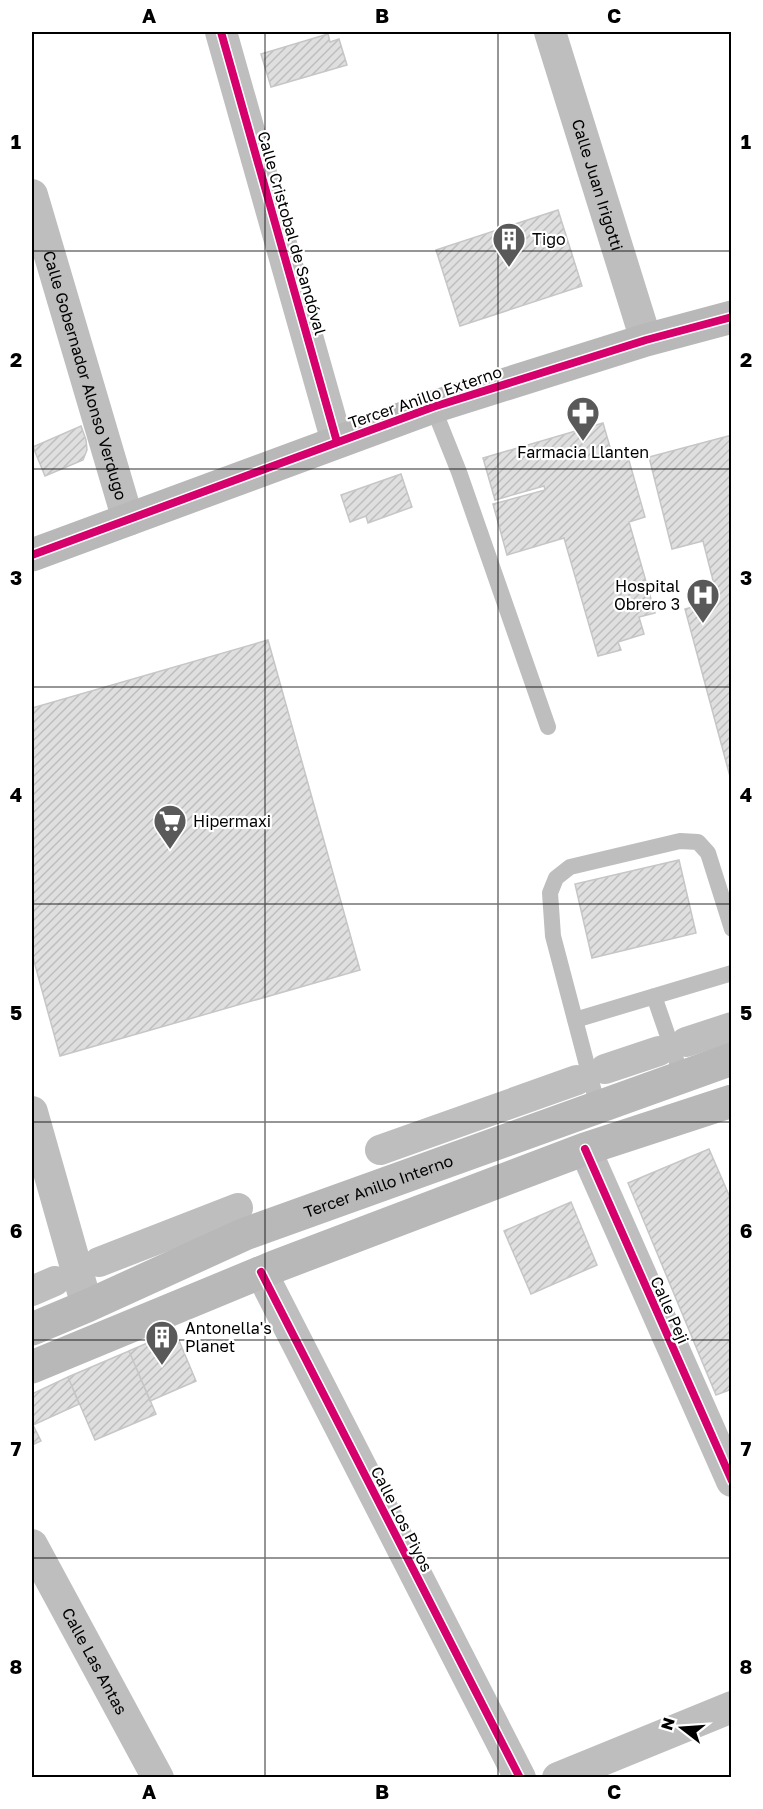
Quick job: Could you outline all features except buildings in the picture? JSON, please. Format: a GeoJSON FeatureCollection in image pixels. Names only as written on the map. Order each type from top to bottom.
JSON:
{"type":"FeatureCollection","features":[{"type":"Feature","properties":{"kind":"main road","name":"Tercer Anillo Externo"},"geometry":{"type":"LineString","coordinates":[[32,555],[433,407],[646,340],[732,317]]}},
{"type":"Feature","properties":{"kind":"main road","name":"Tercer Anillo Interno"},"geometry":{"type":"LineString","coordinates":[[32,1329],[245,1234],[732,1059]]}},
{"type":"Feature","properties":{"kind":"main road"},"geometry":{"type":"LineString","coordinates":[[585,1149],[590,1138],[595,1135],[732,1084]]}},
{"type":"Feature","properties":{"kind":"main road"},"geometry":{"type":"LineString","coordinates":[[32,1367],[267,1269],[585,1149],[732,1101]]}},
{"type":"Feature","properties":{"kind":"main road"},"geometry":{"type":"LineString","coordinates":[[305,1211],[331,1220],[349,1220],[368,1216],[564,1146],[572,1145],[585,1149]]}},
{"type":"Feature","properties":{"kind":"main road"},"geometry":{"type":"LineString","coordinates":[[32,1347],[82,1322],[87,1314],[87,1306],[95,1310],[112,1311],[136,1305],[243,1262],[253,1261],[267,1269]]}},
{"type":"Feature","properties":{"kind":"street","name":"Calle Cristobal de Sandóval"},"geometry":{"type":"LineString","coordinates":[[221,32],[337,442]]}},
{"type":"Feature","properties":{"kind":"street","name":"Calle Juan Irigotti"},"geometry":{"type":"LineString","coordinates":[[550,32],[646,340]]}},
{"type":"Feature","properties":{"kind":"street","name":"Calle Gobernador Alonso Verdugo"},"geometry":{"type":"LineString","coordinates":[[32,195],[128,520]]}},
{"type":"Feature","properties":{"kind":"street"},"geometry":{"type":"LineString","coordinates":[[32,1112],[87,1306]]}},
{"type":"Feature","properties":{"kind":"street","name":"Calle Peji"},"geometry":{"type":"LineString","coordinates":[[585,1149],[732,1481]]}},
{"type":"Feature","properties":{"kind":"street","name":"Calle Los Piyos"},"geometry":{"type":"LineString","coordinates":[[267,1269],[520,1778]]}},
{"type":"Feature","properties":{"kind":"street","name":"Calle Las Antas"},"geometry":{"type":"LineString","coordinates":[[32,1545],[158,1778]]}},
{"type":"Feature","properties":{"kind":"street"},"geometry":{"type":"LineString","coordinates":[[558,1778],[732,1707]]}},
{"type":"Feature","properties":{"kind":"lane"},"geometry":{"type":"LineString","coordinates":[[433,407],[459,472],[548,728]]}},
{"type":"Feature","properties":{"kind":"lane"},"geometry":{"type":"LineString","coordinates":[[598,1107],[553,936],[550,893],[556,878],[570,867],[680,841],[698,842],[708,854],[732,929]]}},
{"type":"Feature","properties":{"kind":"lane"},"geometry":{"type":"LineString","coordinates":[[575,1020],[732,973]]}},
{"type":"Feature","properties":{"kind":"lane"},"geometry":{"type":"LineString","coordinates":[[654,996],[682,1077]]}},
{"type":"Feature","properties":{"kind":"waterway"},"geometry":{"type":"LineString","coordinates":[[686,1042],[732,1027]]}},
{"type":"Feature","properties":{"kind":"waterway"},"geometry":{"type":"LineString","coordinates":[[605,1069],[659,1051]]}},
{"type":"Feature","properties":{"kind":"waterway"},"geometry":{"type":"LineString","coordinates":[[380,1150],[577,1080]]}},
{"type":"Feature","properties":{"kind":"waterway"},"geometry":{"type":"LineString","coordinates":[[99,1262],[238,1208]]}},
{"type":"Feature","properties":{"kind":"waterway"},"geometry":{"type":"LineString","coordinates":[[32,1291],[55,1281]]}},
{"type":"Feature","properties":{"kind":"cycle path"},"geometry":{"type":"LineString","coordinates":[[221,32],[337,442]]}},
{"type":"Feature","properties":{"kind":"cycle path"},"geometry":{"type":"LineString","coordinates":[[32,555],[433,407],[646,340],[732,317]]}},
{"type":"Feature","properties":{"kind":"cycle path"},"geometry":{"type":"LineString","coordinates":[[585,1149],[732,1481]]}},
{"type":"Feature","properties":{"kind":"cycle path"},"geometry":{"type":"LineString","coordinates":[[261,1272],[520,1778]]}},
{"type":"Feature","properties":{"kind":"place","name":"Tigo"},"geometry":{"type":"Point","coordinates":[509,268]}},
{"type":"Feature","properties":{"kind":"place","name":"Farmacia Llanten"},"geometry":{"type":"Point","coordinates":[583,442]}},
{"type":"Feature","properties":{"kind":"place","name":"Hospital Obrero 3"},"geometry":{"type":"Point","coordinates":[703,624]}},
{"type":"Feature","properties":{"kind":"place","name":"Hipermaxi"},"geometry":{"type":"Point","coordinates":[170,850]}},
{"type":"Feature","properties":{"kind":"place","name":"Antonella's Planet"},"geometry":{"type":"Point","coordinates":[162,1366]}}]}
